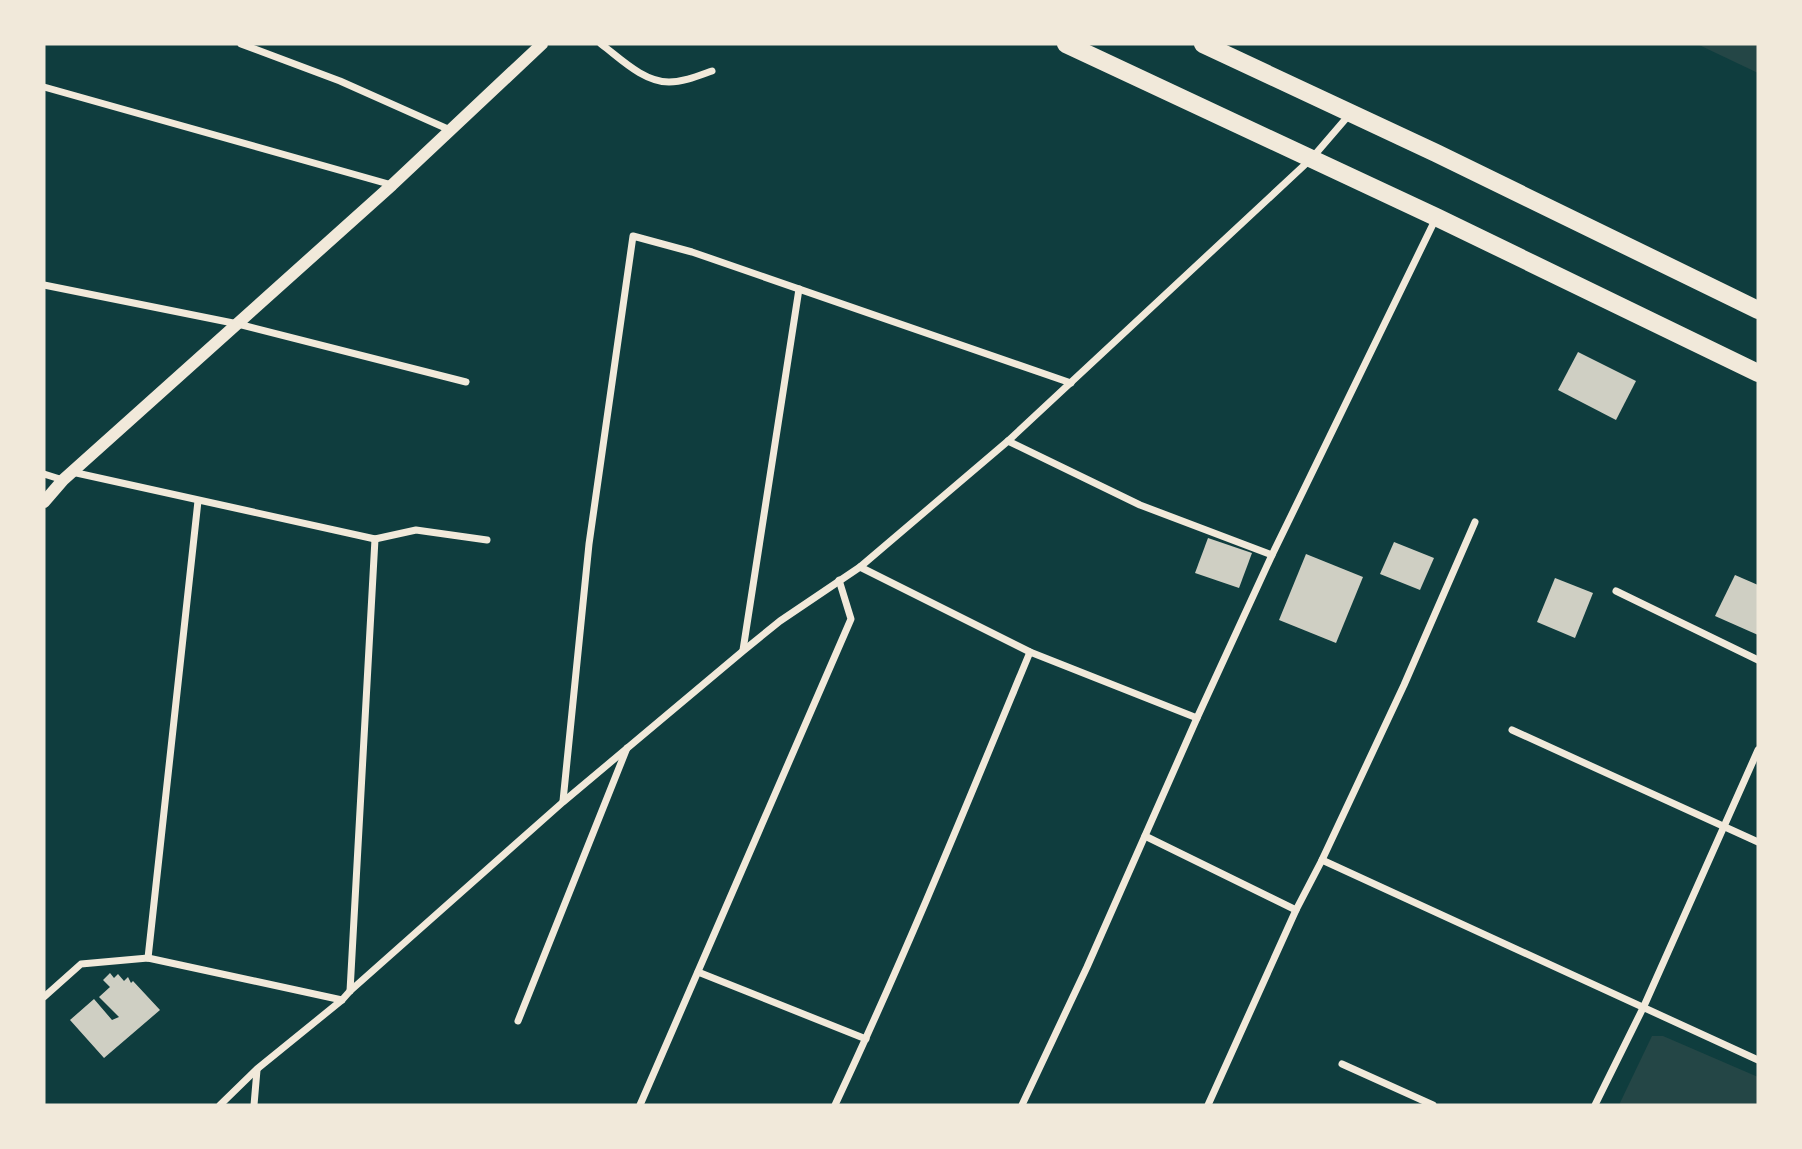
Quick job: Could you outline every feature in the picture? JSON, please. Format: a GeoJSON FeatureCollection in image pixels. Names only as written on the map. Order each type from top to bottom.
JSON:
{"type":"FeatureCollection","features":[{"type":"Feature","properties":{"kind":"main road"},"geometry":{"type":"LineString","coordinates":[[1066,44],[1436,217],[1758,373]]}},
{"type":"Feature","properties":{"kind":"main road"},"geometry":{"type":"LineString","coordinates":[[1203,44],[1436,153],[1758,310]]}},
{"type":"Feature","properties":{"kind":"street"},"geometry":{"type":"LineString","coordinates":[[241,44],[340,81],[450,130]]}},
{"type":"Feature","properties":{"kind":"street"},"geometry":{"type":"LineString","coordinates":[[44,502],[67,476],[392,185],[542,44]]}},
{"type":"Feature","properties":{"kind":"street"},"geometry":{"type":"LineString","coordinates":[[601,44],[645,76],[667,82],[688,80],[712,71]]}},
{"type":"Feature","properties":{"kind":"street"},"geometry":{"type":"LineString","coordinates":[[44,87],[392,185]]}},
{"type":"Feature","properties":{"kind":"street"},"geometry":{"type":"LineString","coordinates":[[220,1105],[257,1069],[342,1000],[349,990],[627,748],[780,621],[860,566],[1007,441],[1311,158],[1350,114]]}},
{"type":"Feature","properties":{"kind":"street"},"geometry":{"type":"LineString","coordinates":[[1021,1105],[1087,967],[1272,555],[1436,217]]}},
{"type":"Feature","properties":{"kind":"street"},"geometry":{"type":"LineString","coordinates":[[563,802],[589,544],[633,236],[692,252],[1071,383]]}},
{"type":"Feature","properties":{"kind":"street"},"geometry":{"type":"LineString","coordinates":[[44,285],[238,324],[466,382]]}},
{"type":"Feature","properties":{"kind":"street"},"geometry":{"type":"LineString","coordinates":[[743,651],[799,289]]}},
{"type":"Feature","properties":{"kind":"street"},"geometry":{"type":"LineString","coordinates":[[1007,441],[1140,505],[1272,555]]}},
{"type":"Feature","properties":{"kind":"street"},"geometry":{"type":"LineString","coordinates":[[44,474],[198,501],[375,539],[416,530],[487,540]]}},
{"type":"Feature","properties":{"kind":"street"},"geometry":{"type":"LineString","coordinates":[[148,958],[198,501]]}},
{"type":"Feature","properties":{"kind":"street"},"geometry":{"type":"LineString","coordinates":[[1208,1105],[1296,910],[1404,685],[1475,522]]}},
{"type":"Feature","properties":{"kind":"street"},"geometry":{"type":"LineString","coordinates":[[349,990],[375,539]]}},
{"type":"Feature","properties":{"kind":"street"},"geometry":{"type":"LineString","coordinates":[[860,566],[1030,652],[1197,718]]}},
{"type":"Feature","properties":{"kind":"street"},"geometry":{"type":"LineString","coordinates":[[640,1105],[851,619],[839,580]]}},
{"type":"Feature","properties":{"kind":"street"},"geometry":{"type":"LineString","coordinates":[[1616,591],[1758,660]]}},
{"type":"Feature","properties":{"kind":"street"},"geometry":{"type":"LineString","coordinates":[[835,1105],[938,874],[1030,652]]}},
{"type":"Feature","properties":{"kind":"street"},"geometry":{"type":"LineString","coordinates":[[1512,730],[1758,842]]}},
{"type":"Feature","properties":{"kind":"street"},"geometry":{"type":"LineString","coordinates":[[518,1021],[627,748]]}},
{"type":"Feature","properties":{"kind":"street"},"geometry":{"type":"LineString","coordinates":[[1595,1105],[1644,1006],[1758,750]]}},
{"type":"Feature","properties":{"kind":"street"},"geometry":{"type":"LineString","coordinates":[[1145,836],[1296,910]]}},
{"type":"Feature","properties":{"kind":"street"},"geometry":{"type":"LineString","coordinates":[[1322,860],[1758,1060]]}},
{"type":"Feature","properties":{"kind":"street"},"geometry":{"type":"LineString","coordinates":[[44,997],[81,964],[148,958],[342,1000]]}},
{"type":"Feature","properties":{"kind":"street"},"geometry":{"type":"LineString","coordinates":[[698,972],[866,1039]]}},
{"type":"Feature","properties":{"kind":"street"},"geometry":{"type":"LineString","coordinates":[[1342,1063],[1433,1105]]}},
{"type":"Feature","properties":{"kind":"street"},"geometry":{"type":"LineString","coordinates":[[254,1105],[257,1069]]}},
{"type":"Feature","properties":{"kind":"shaded area"},"geometry":{"type":"Polygon","coordinates":[[[1697,44],[1758,44],[1758,73],[1697,44]]]}},
{"type":"Feature","properties":{"kind":"shaded area"},"geometry":{"type":"Polygon","coordinates":[[[1652,1036],[1663,1036],[1758,1077],[1758,1105],[1619,1105],[1652,1036]]]}},
{"type":"Feature","properties":{"kind":"building"},"geometry":{"type":"Polygon","coordinates":[[[1578,352],[1636,381],[1616,420],[1558,390],[1578,352]]]}},
{"type":"Feature","properties":{"kind":"building"},"geometry":{"type":"Polygon","coordinates":[[[1208,538],[1252,553],[1239,588],[1195,573],[1208,538]]]}},
{"type":"Feature","properties":{"kind":"building"},"geometry":{"type":"Polygon","coordinates":[[[1394,542],[1434,558],[1420,590],[1380,574],[1394,542]]]}},
{"type":"Feature","properties":{"kind":"building"},"geometry":{"type":"Polygon","coordinates":[[[1306,554],[1363,577],[1336,643],[1279,620],[1306,554]]]}},
{"type":"Feature","properties":{"kind":"building"},"geometry":{"type":"Polygon","coordinates":[[[1735,575],[1758,585],[1758,635],[1715,616],[1735,575]]]}},
{"type":"Feature","properties":{"kind":"building"},"geometry":{"type":"Polygon","coordinates":[[[1555,578],[1593,593],[1575,638],[1537,622],[1555,578]]]}},
{"type":"Feature","properties":{"kind":"building"},"geometry":{"type":"Polygon","coordinates":[[[110,973],[114,978],[118,974],[124,981],[128,977],[160,1010],[104,1058],[70,1020],[94,999],[112,1020],[119,1017],[99,997],[110,987],[103,980],[110,973]]]}}]}
